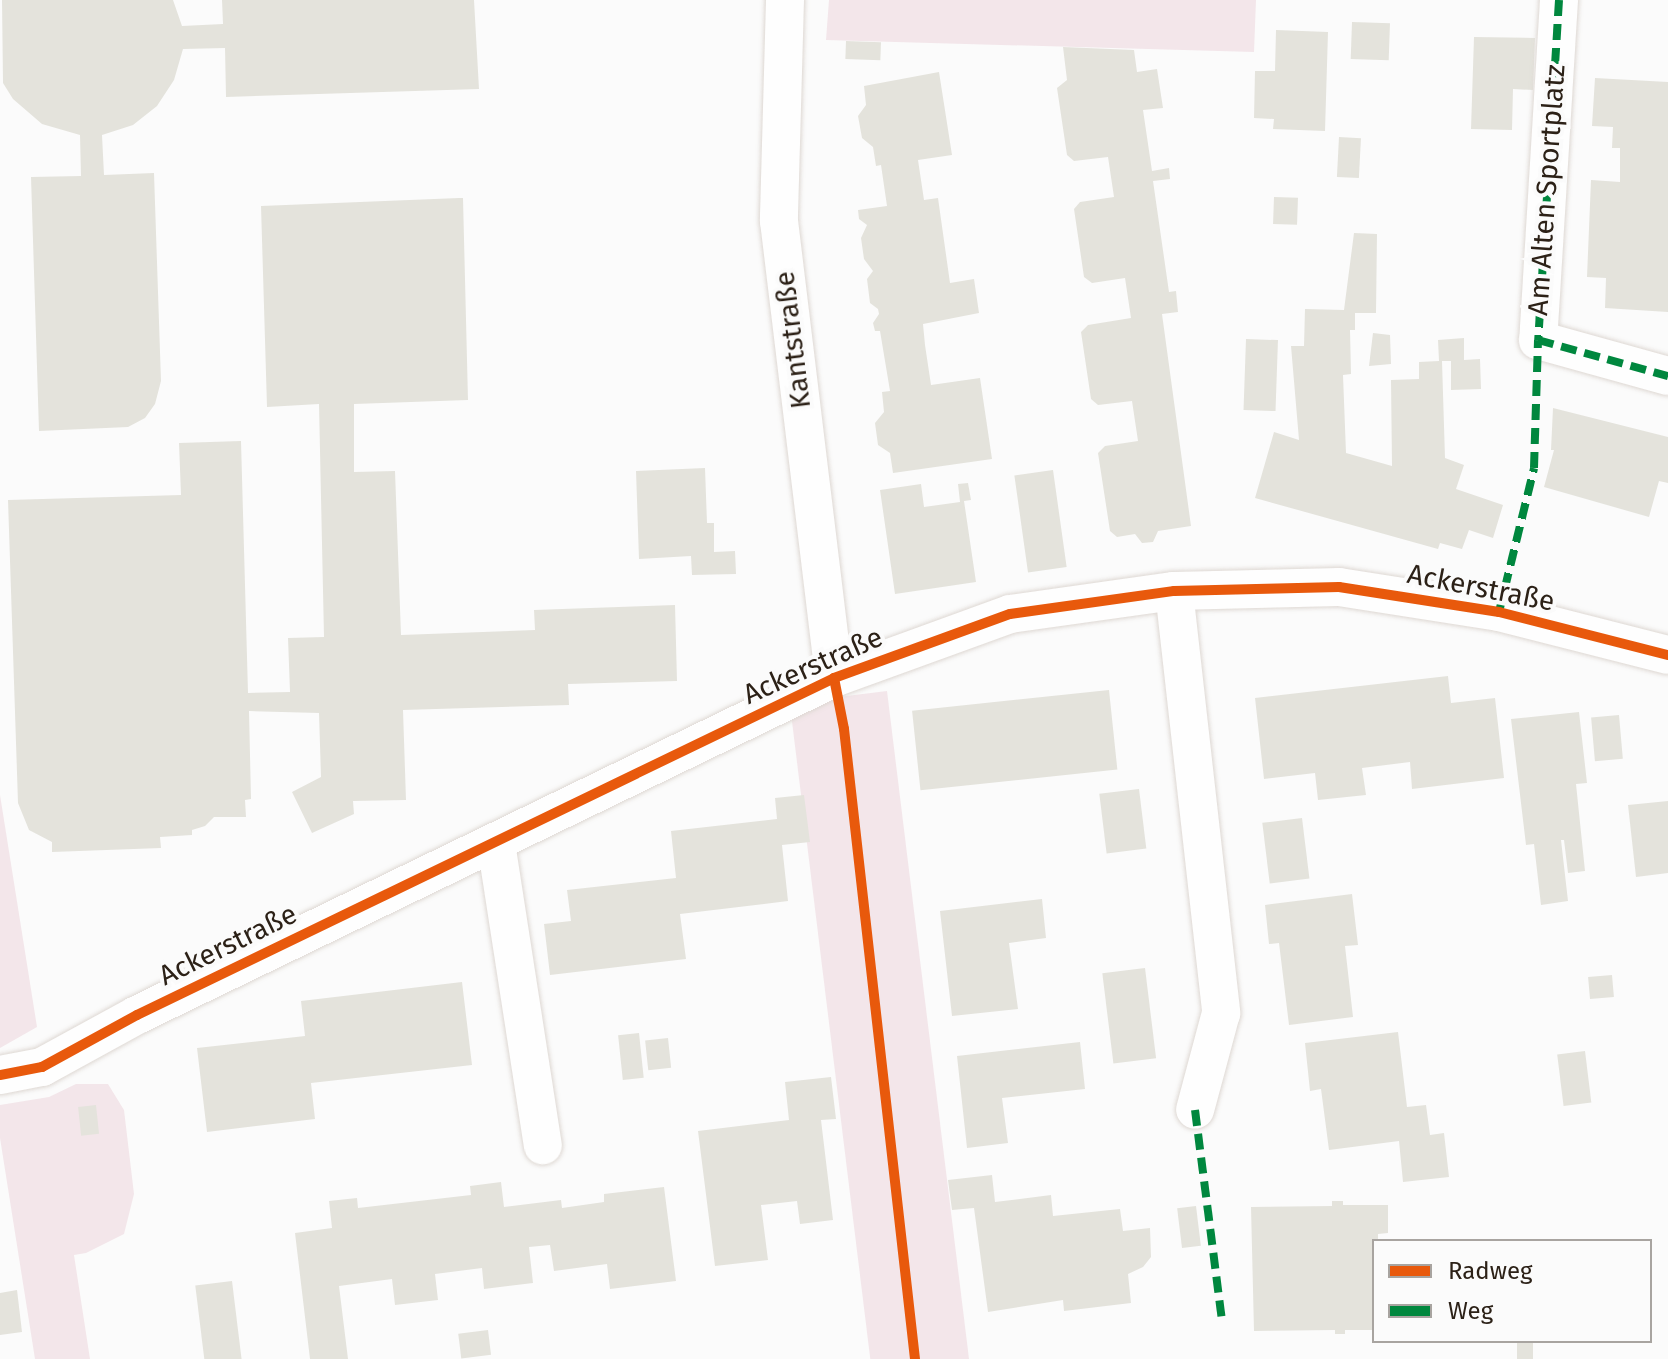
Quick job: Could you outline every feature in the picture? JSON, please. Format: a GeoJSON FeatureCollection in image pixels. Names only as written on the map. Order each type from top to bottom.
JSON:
{"type":"FeatureCollection","features":[{"type":"Feature","properties":{"kind":"street","name":"Kantstraße"},"geometry":{"type":"LineString","coordinates":[[785,0],[779,221],[834,678]]}},
{"type":"Feature","properties":{"kind":"street","name":"Am Alten Sportplatz"},"geometry":{"type":"LineString","coordinates":[[1559,0],[1538,340],[1668,376]]}},
{"type":"Feature","properties":{"kind":"street","name":"Ackerstraße"},"geometry":{"type":"LineString","coordinates":[[0,1075],[42,1067],[137,1015],[834,678],[1010,614],[1174,591],[1339,587],[1499,612],[1668,655]]}},
{"type":"Feature","properties":{"kind":"street"},"geometry":{"type":"LineString","coordinates":[[1174,591],[1221,1013],[1195,1110]]}},
{"type":"Feature","properties":{"kind":"street"},"geometry":{"type":"LineString","coordinates":[[496,843],[543,1145]]}},
{"type":"Feature","properties":{"kind":"shaded area"},"geometry":{"type":"Polygon","coordinates":[[[829,0],[1256,0],[1254,52],[826,40],[829,0]]]}},
{"type":"Feature","properties":{"kind":"shaded area"},"geometry":{"type":"Polygon","coordinates":[[[887,691],[969,1359],[870,1359],[790,703],[887,691]]]}},
{"type":"Feature","properties":{"kind":"shaded area"},"geometry":{"type":"Polygon","coordinates":[[[0,795],[37,1027],[0,1048],[0,795]]]}},
{"type":"Feature","properties":{"kind":"shaded area"},"geometry":{"type":"Polygon","coordinates":[[[76,1084],[108,1084],[124,1110],[134,1194],[124,1234],[86,1253],[74,1255],[90,1359],[35,1359],[0,1138],[0,1105],[49,1097],[76,1084]]]}},
{"type":"Feature","properties":{"kind":"building"},"geometry":{"type":"Polygon","coordinates":[[[2,0],[173,0],[182,26],[223,24],[222,0],[474,0],[479,89],[226,97],[225,48],[183,49],[174,80],[157,106],[133,125],[102,135],[104,175],[154,173],[161,381],[155,404],[145,418],[128,427],[39,431],[31,177],[81,176],[80,135],[42,124],[13,99],[3,83],[2,0]]]}},
{"type":"Feature","properties":{"kind":"building"},"geometry":{"type":"Polygon","coordinates":[[[1352,22],[1390,23],[1389,60],[1351,59],[1352,22]]]}},
{"type":"Feature","properties":{"kind":"building"},"geometry":{"type":"Polygon","coordinates":[[[1276,30],[1328,32],[1325,131],[1273,129],[1274,119],[1254,118],[1255,71],[1275,71],[1276,30]]]}},
{"type":"Feature","properties":{"kind":"building"},"geometry":{"type":"Polygon","coordinates":[[[1474,37],[1535,38],[1533,90],[1513,89],[1512,130],[1471,129],[1474,37]]]}},
{"type":"Feature","properties":{"kind":"building"},"geometry":{"type":"Polygon","coordinates":[[[846,41],[881,42],[880,60],[845,59],[846,41]]]}},
{"type":"Feature","properties":{"kind":"building"},"geometry":{"type":"Polygon","coordinates":[[[1063,47],[1134,50],[1137,72],[1157,69],[1163,108],[1143,110],[1152,171],[1169,168],[1170,179],[1153,181],[1169,292],[1176,291],[1178,312],[1162,314],[1191,526],[1158,531],[1153,542],[1142,543],[1135,534],[1117,537],[1110,531],[1098,453],[1105,446],[1138,441],[1132,401],[1098,405],[1091,399],[1081,332],[1088,325],[1131,318],[1125,278],[1092,283],[1084,277],[1074,209],[1080,202],[1114,197],[1108,157],[1074,161],[1067,155],[1057,88],[1067,80],[1063,47]]]}},
{"type":"Feature","properties":{"kind":"building"},"geometry":{"type":"Polygon","coordinates":[[[939,72],[952,155],[918,160],[924,200],[938,198],[950,283],[974,279],[979,313],[923,324],[925,345],[931,385],[980,378],[992,459],[893,473],[890,453],[878,445],[875,423],[884,412],[882,392],[890,391],[880,331],[875,331],[873,323],[879,314],[878,309],[870,303],[867,279],[873,271],[864,259],[861,238],[867,225],[859,219],[858,210],[887,206],[881,165],[876,166],[873,147],[862,138],[858,116],[866,105],[864,86],[939,72]]]}},
{"type":"Feature","properties":{"kind":"building"},"geometry":{"type":"Polygon","coordinates":[[[1595,78],[1668,82],[1668,312],[1605,308],[1606,278],[1587,277],[1591,180],[1620,182],[1620,148],[1612,148],[1613,127],[1592,126],[1595,78]]]}},
{"type":"Feature","properties":{"kind":"building"},"geometry":{"type":"Polygon","coordinates":[[[1339,137],[1361,138],[1359,178],[1337,177],[1339,137]]]}},
{"type":"Feature","properties":{"kind":"building"},"geometry":{"type":"Polygon","coordinates":[[[1274,197],[1298,198],[1297,225],[1273,224],[1274,197]]]}},
{"type":"Feature","properties":{"kind":"building"},"geometry":{"type":"Polygon","coordinates":[[[463,198],[468,400],[354,404],[354,472],[395,471],[401,635],[535,630],[534,610],[675,605],[677,681],[568,684],[569,705],[403,710],[406,800],[353,801],[354,814],[312,833],[292,792],[321,777],[319,713],[249,711],[251,799],[245,800],[246,817],[214,817],[205,826],[192,830],[192,835],[160,837],[161,848],[52,852],[52,842],[29,830],[18,803],[8,500],[181,495],[179,443],[241,441],[248,693],[290,692],[288,638],[324,637],[319,404],[267,407],[261,206],[463,198]]]}},
{"type":"Feature","properties":{"kind":"building"},"geometry":{"type":"Polygon","coordinates":[[[1354,233],[1377,234],[1376,313],[1355,313],[1355,330],[1350,330],[1351,374],[1343,375],[1346,453],[1392,466],[1391,380],[1419,379],[1419,362],[1439,361],[1438,340],[1464,338],[1464,360],[1480,359],[1481,389],[1451,390],[1451,361],[1442,361],[1445,458],[1464,465],[1456,489],[1503,505],[1493,538],[1469,530],[1462,549],[1440,543],[1438,549],[1255,498],[1274,432],[1299,440],[1291,346],[1304,346],[1305,309],[1344,310],[1354,233]]]}},
{"type":"Feature","properties":{"kind":"building"},"geometry":{"type":"Polygon","coordinates":[[[1373,333],[1390,335],[1391,364],[1369,366],[1373,333]]]}},
{"type":"Feature","properties":{"kind":"building"},"geometry":{"type":"Polygon","coordinates":[[[1246,339],[1278,340],[1276,411],[1244,410],[1246,339]]]}},
{"type":"Feature","properties":{"kind":"building"},"geometry":{"type":"Polygon","coordinates":[[[1553,408],[1668,437],[1668,483],[1659,481],[1649,517],[1544,487],[1554,450],[1551,450],[1553,408]]]}},
{"type":"Feature","properties":{"kind":"building"},"geometry":{"type":"Polygon","coordinates":[[[705,468],[707,523],[714,523],[714,552],[735,551],[736,574],[692,575],[691,556],[639,559],[636,471],[705,468]]]}},
{"type":"Feature","properties":{"kind":"building"},"geometry":{"type":"Polygon","coordinates":[[[1053,470],[1067,567],[1028,572],[1014,475],[1053,470]]]}},
{"type":"Feature","properties":{"kind":"building"},"geometry":{"type":"Polygon","coordinates":[[[968,483],[971,500],[964,501],[976,582],[895,594],[880,490],[921,484],[924,507],[960,502],[958,484],[968,483]]]}},
{"type":"Feature","properties":{"kind":"building"},"geometry":{"type":"Polygon","coordinates":[[[1448,676],[1451,703],[1495,698],[1504,778],[1412,789],[1410,762],[1362,768],[1366,795],[1318,800],[1315,773],[1264,779],[1255,698],[1448,676]]]}},
{"type":"Feature","properties":{"kind":"building"},"geometry":{"type":"Polygon","coordinates":[[[1109,690],[1117,770],[920,790],[912,711],[1109,690]]]}},
{"type":"Feature","properties":{"kind":"building"},"geometry":{"type":"Polygon","coordinates":[[[1579,712],[1587,783],[1576,784],[1585,871],[1568,873],[1564,840],[1561,840],[1568,901],[1541,905],[1534,844],[1526,845],[1511,719],[1579,712]]]}},
{"type":"Feature","properties":{"kind":"building"},"geometry":{"type":"Polygon","coordinates":[[[1619,715],[1623,759],[1595,761],[1591,717],[1619,715]]]}},
{"type":"Feature","properties":{"kind":"building"},"geometry":{"type":"Polygon","coordinates":[[[1139,789],[1146,849],[1107,853],[1099,794],[1139,789]]]}},
{"type":"Feature","properties":{"kind":"building"},"geometry":{"type":"Polygon","coordinates":[[[804,795],[810,842],[782,845],[788,901],[680,914],[686,959],[550,975],[544,924],[571,921],[567,890],[676,878],[671,831],[777,819],[775,798],[804,795]]]}},
{"type":"Feature","properties":{"kind":"building"},"geometry":{"type":"Polygon","coordinates":[[[1668,801],[1668,873],[1636,877],[1628,805],[1668,801]]]}},
{"type":"Feature","properties":{"kind":"building"},"geometry":{"type":"Polygon","coordinates":[[[1302,818],[1309,879],[1270,883],[1262,823],[1302,818]]]}},
{"type":"Feature","properties":{"kind":"building"},"geometry":{"type":"Polygon","coordinates":[[[1352,894],[1358,945],[1345,946],[1353,1017],[1289,1025],[1279,943],[1269,944],[1265,905],[1352,894]]]}},
{"type":"Feature","properties":{"kind":"building"},"geometry":{"type":"Polygon","coordinates":[[[1042,899],[1046,938],[1009,943],[1018,1009],[952,1016],[940,911],[1042,899]]]}},
{"type":"Feature","properties":{"kind":"building"},"geometry":{"type":"Polygon","coordinates":[[[1145,968],[1156,1058],[1113,1064],[1102,973],[1145,968]]]}},
{"type":"Feature","properties":{"kind":"building"},"geometry":{"type":"Polygon","coordinates":[[[1612,975],[1614,997],[1590,999],[1588,977],[1612,975]]]}},
{"type":"Feature","properties":{"kind":"building"},"geometry":{"type":"Polygon","coordinates":[[[462,982],[472,1065],[311,1083],[315,1119],[207,1132],[197,1048],[305,1036],[301,1001],[462,982]]]}},
{"type":"Feature","properties":{"kind":"building"},"geometry":{"type":"Polygon","coordinates":[[[1398,1032],[1407,1107],[1426,1105],[1430,1135],[1444,1133],[1449,1177],[1403,1182],[1399,1141],[1329,1150],[1321,1089],[1310,1091],[1305,1043],[1398,1032]]]}},
{"type":"Feature","properties":{"kind":"building"},"geometry":{"type":"Polygon","coordinates":[[[639,1033],[644,1078],[623,1080],[618,1035],[639,1033]]]}},
{"type":"Feature","properties":{"kind":"building"},"geometry":{"type":"Polygon","coordinates":[[[668,1038],[671,1068],[648,1070],[645,1040],[668,1038]]]}},
{"type":"Feature","properties":{"kind":"building"},"geometry":{"type":"Polygon","coordinates":[[[1080,1042],[1085,1089],[1002,1098],[1008,1143],[967,1148],[957,1056],[1080,1042]]]}},
{"type":"Feature","properties":{"kind":"building"},"geometry":{"type":"Polygon","coordinates":[[[1585,1051],[1591,1103],[1564,1106],[1557,1054],[1585,1051]]]}},
{"type":"Feature","properties":{"kind":"building"},"geometry":{"type":"Polygon","coordinates":[[[831,1077],[836,1119],[821,1120],[833,1220],[800,1224],[797,1201],[761,1205],[768,1260],[715,1266],[698,1131],[789,1120],[785,1082],[831,1077]]]}},
{"type":"Feature","properties":{"kind":"building"},"geometry":{"type":"Polygon","coordinates":[[[96,1105],[99,1134],[81,1136],[78,1107],[96,1105]]]}},
{"type":"Feature","properties":{"kind":"building"},"geometry":{"type":"Polygon","coordinates":[[[992,1175],[995,1202],[1051,1195],[1053,1216],[1120,1209],[1123,1231],[1150,1228],[1151,1257],[1143,1267],[1128,1274],[1131,1303],[1064,1311],[1063,1300],[988,1312],[974,1208],[952,1210],[948,1180],[992,1175]]]}},
{"type":"Feature","properties":{"kind":"building"},"geometry":{"type":"Polygon","coordinates":[[[501,1182],[504,1207],[561,1200],[562,1208],[604,1202],[604,1194],[664,1187],[676,1281],[610,1289],[607,1264],[554,1271],[550,1245],[529,1247],[533,1283],[484,1289],[482,1268],[435,1274],[438,1300],[395,1305],[392,1279],[339,1286],[348,1359],[310,1359],[295,1233],[332,1228],[329,1201],[357,1198],[358,1208],[471,1195],[470,1186],[501,1182]]]}},
{"type":"Feature","properties":{"kind":"building"},"geometry":{"type":"Polygon","coordinates":[[[1332,1201],[1343,1201],[1343,1205],[1388,1205],[1388,1233],[1378,1234],[1378,1239],[1372,1239],[1372,1330],[1345,1330],[1345,1334],[1335,1334],[1335,1330],[1254,1331],[1251,1207],[1332,1206],[1332,1201]]]}},
{"type":"Feature","properties":{"kind":"building"},"geometry":{"type":"Polygon","coordinates":[[[1196,1206],[1201,1246],[1182,1248],[1177,1208],[1196,1206]]]}},
{"type":"Feature","properties":{"kind":"building"},"geometry":{"type":"Polygon","coordinates":[[[232,1281],[242,1359],[204,1359],[195,1286],[232,1281]]]}},
{"type":"Feature","properties":{"kind":"building"},"geometry":{"type":"Polygon","coordinates":[[[17,1290],[22,1332],[0,1335],[0,1293],[17,1290]]]}},
{"type":"Feature","properties":{"kind":"building"},"geometry":{"type":"Polygon","coordinates":[[[488,1330],[491,1355],[461,1358],[458,1334],[488,1330]]]}},
{"type":"Feature","properties":{"kind":"building"},"geometry":{"type":"Polygon","coordinates":[[[1517,1343],[1533,1343],[1533,1359],[1517,1359],[1517,1343]]]}},
{"type":"Feature","properties":{"kind":"marked path"},"geometry":{"type":"LineString","coordinates":[[1559,0],[1538,340],[1668,376]]}},
{"type":"Feature","properties":{"kind":"marked path"},"geometry":{"type":"LineString","coordinates":[[1499,612],[1534,468],[1538,340]]}},
{"type":"Feature","properties":{"kind":"marked path"},"geometry":{"type":"LineString","coordinates":[[1195,1110],[1222,1320]]}},
{"type":"Feature","properties":{"kind":"cycle path"},"geometry":{"type":"LineString","coordinates":[[0,1075],[42,1067],[137,1015],[834,678],[1010,614],[1174,591],[1339,587],[1499,612],[1668,655]]}},
{"type":"Feature","properties":{"kind":"cycle path"},"geometry":{"type":"LineString","coordinates":[[834,678],[844,729],[915,1359]]}}]}
